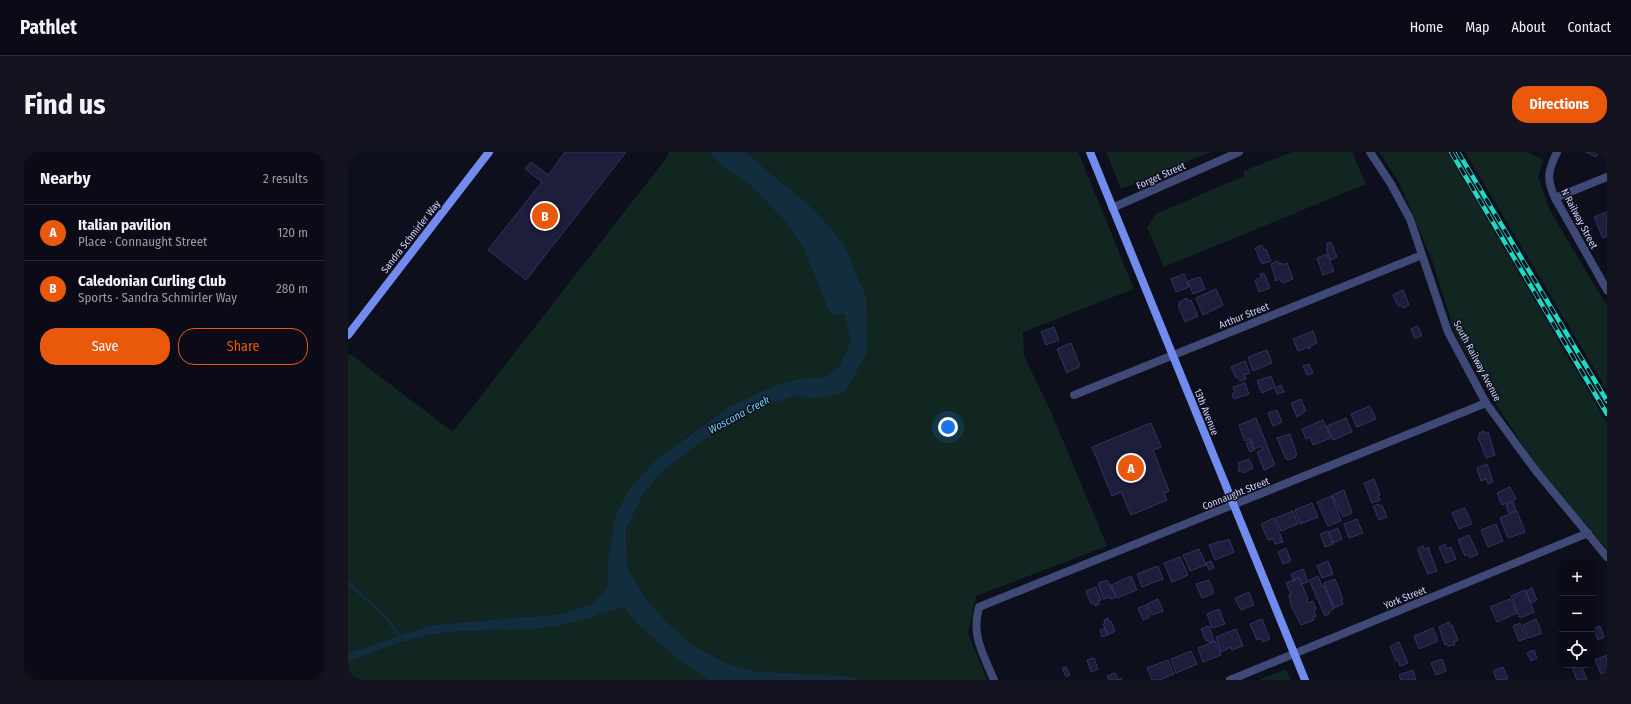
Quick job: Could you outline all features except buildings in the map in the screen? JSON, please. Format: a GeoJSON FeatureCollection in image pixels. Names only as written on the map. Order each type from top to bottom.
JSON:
{"type":"FeatureCollection","features":[{"type":"Feature","properties":{"kind":"street","name":"Sandra Schmirler Way"},"geometry":{"type":"LineString","coordinates":[[348,335],[489,152]]}},
{"type":"Feature","properties":{"kind":"street","name":"13th Avenue"},"geometry":{"type":"LineString","coordinates":[[1090,152],[1305,680]]}},
{"type":"Feature","properties":{"kind":"street","name":"Forget Street"},"geometry":{"type":"LineString","coordinates":[[1112,208],[1239,152]]}},
{"type":"Feature","properties":{"kind":"street","name":"South Railway Avenue"},"geometry":{"type":"LineString","coordinates":[[1370,152],[1391,184],[1410,219],[1448,332],[1486,403],[1536,471],[1607,556]]}},
{"type":"Feature","properties":{"kind":"street","name":"N Railway Street"},"geometry":{"type":"LineString","coordinates":[[1556,154],[1549,171],[1549,184],[1555,198],[1607,290]]}},
{"type":"Feature","properties":{"kind":"street"},"geometry":{"type":"LineString","coordinates":[[1555,198],[1607,178]]}},
{"type":"Feature","properties":{"kind":"street","name":"Arthur Street"},"geometry":{"type":"LineString","coordinates":[[1074,395],[1422,255]]}},
{"type":"Feature","properties":{"kind":"street","name":"Connaught Street"},"geometry":{"type":"LineString","coordinates":[[994,680],[977,637],[975,620],[979,607],[1234,506],[1486,403]]}},
{"type":"Feature","properties":{"kind":"street","name":"York Street"},"geometry":{"type":"LineString","coordinates":[[1230,680],[1588,533]]}},
{"type":"Feature","properties":{"kind":"green space"},"geometry":{"type":"Polygon","coordinates":[[[668,152],[709,152],[721,165],[749,184],[783,219],[803,244],[830,314],[844,314],[851,341],[839,366],[823,378],[802,378],[773,386],[728,407],[684,439],[615,516],[608,560],[607,588],[592,604],[561,614],[430,625],[348,653],[348,356],[350,354],[453,432],[668,156],[668,152]]]}},
{"type":"Feature","properties":{"kind":"green space"},"geometry":{"type":"Polygon","coordinates":[[[746,152],[1078,152],[1134,289],[1023,332],[1024,356],[1051,412],[1107,546],[976,596],[968,633],[987,680],[860,680],[846,676],[754,671],[724,662],[692,645],[664,619],[646,599],[627,567],[626,530],[644,493],[663,471],[709,436],[754,410],[797,394],[814,399],[867,353],[783,183],[746,152]]]}},
{"type":"Feature","properties":{"kind":"green space"},"geometry":{"type":"Polygon","coordinates":[[[1106,152],[1211,152],[1121,189],[1106,152]]]}},
{"type":"Feature","properties":{"kind":"green space"},"geometry":{"type":"Polygon","coordinates":[[[1292,152],[1352,152],[1366,184],[1164,267],[1147,227],[1156,214],[1244,176],[1244,171],[1292,152]]]}},
{"type":"Feature","properties":{"kind":"green space"},"geometry":{"type":"Polygon","coordinates":[[[1379,152],[1447,152],[1607,423],[1607,549],[1541,473],[1490,395],[1455,333],[1432,260],[1399,182],[1379,152]]]}},
{"type":"Feature","properties":{"kind":"green space"},"geometry":{"type":"Polygon","coordinates":[[[1465,152],[1528,152],[1543,160],[1538,177],[1549,209],[1607,306],[1607,390],[1465,152]]]}},
{"type":"Feature","properties":{"kind":"green space"},"geometry":{"type":"Polygon","coordinates":[[[623,607],[664,646],[709,680],[348,680],[348,662],[407,641],[444,633],[553,627],[580,621],[623,607]]]}},
{"type":"Feature","properties":{"kind":"green space"},"geometry":{"type":"Polygon","coordinates":[[[1286,669],[1291,680],[1259,680],[1286,669]]]}},
{"type":"Feature","properties":{"kind":"water","name":"Wascana Creek"},"geometry":{"type":"Polygon","coordinates":[[[709,152],[746,152],[814,210],[843,243],[866,296],[867,353],[845,392],[814,399],[797,395],[754,410],[709,436],[663,471],[644,493],[626,530],[627,567],[646,599],[664,619],[692,645],[724,662],[754,671],[846,676],[860,680],[709,680],[678,659],[640,626],[623,607],[580,621],[553,627],[458,632],[432,635],[395,644],[348,662],[348,653],[430,625],[561,614],[592,604],[607,588],[608,560],[615,516],[629,490],[655,461],[728,407],[773,386],[802,378],[823,378],[839,366],[851,341],[844,314],[830,314],[802,244],[783,219],[749,184],[721,165],[709,152]]]}},
{"type":"Feature","properties":{"kind":"waterway"},"geometry":{"type":"LineString","coordinates":[[348,582],[388,620],[400,637]]}},
{"type":"Feature","properties":{"kind":"railway"},"geometry":{"type":"LineString","coordinates":[[1451,152],[1607,414]]}},
{"type":"Feature","properties":{"kind":"railway"},"geometry":{"type":"LineString","coordinates":[[1458,152],[1607,401]]}},
{"type":"Feature","properties":{"kind":"place","name":"Caledonian Curling Club"},"geometry":{"type":"Point","coordinates":[545,216]}},
{"type":"Feature","properties":{"kind":"place","name":"Italian pavilion"},"geometry":{"type":"Point","coordinates":[1131,468]}}]}
